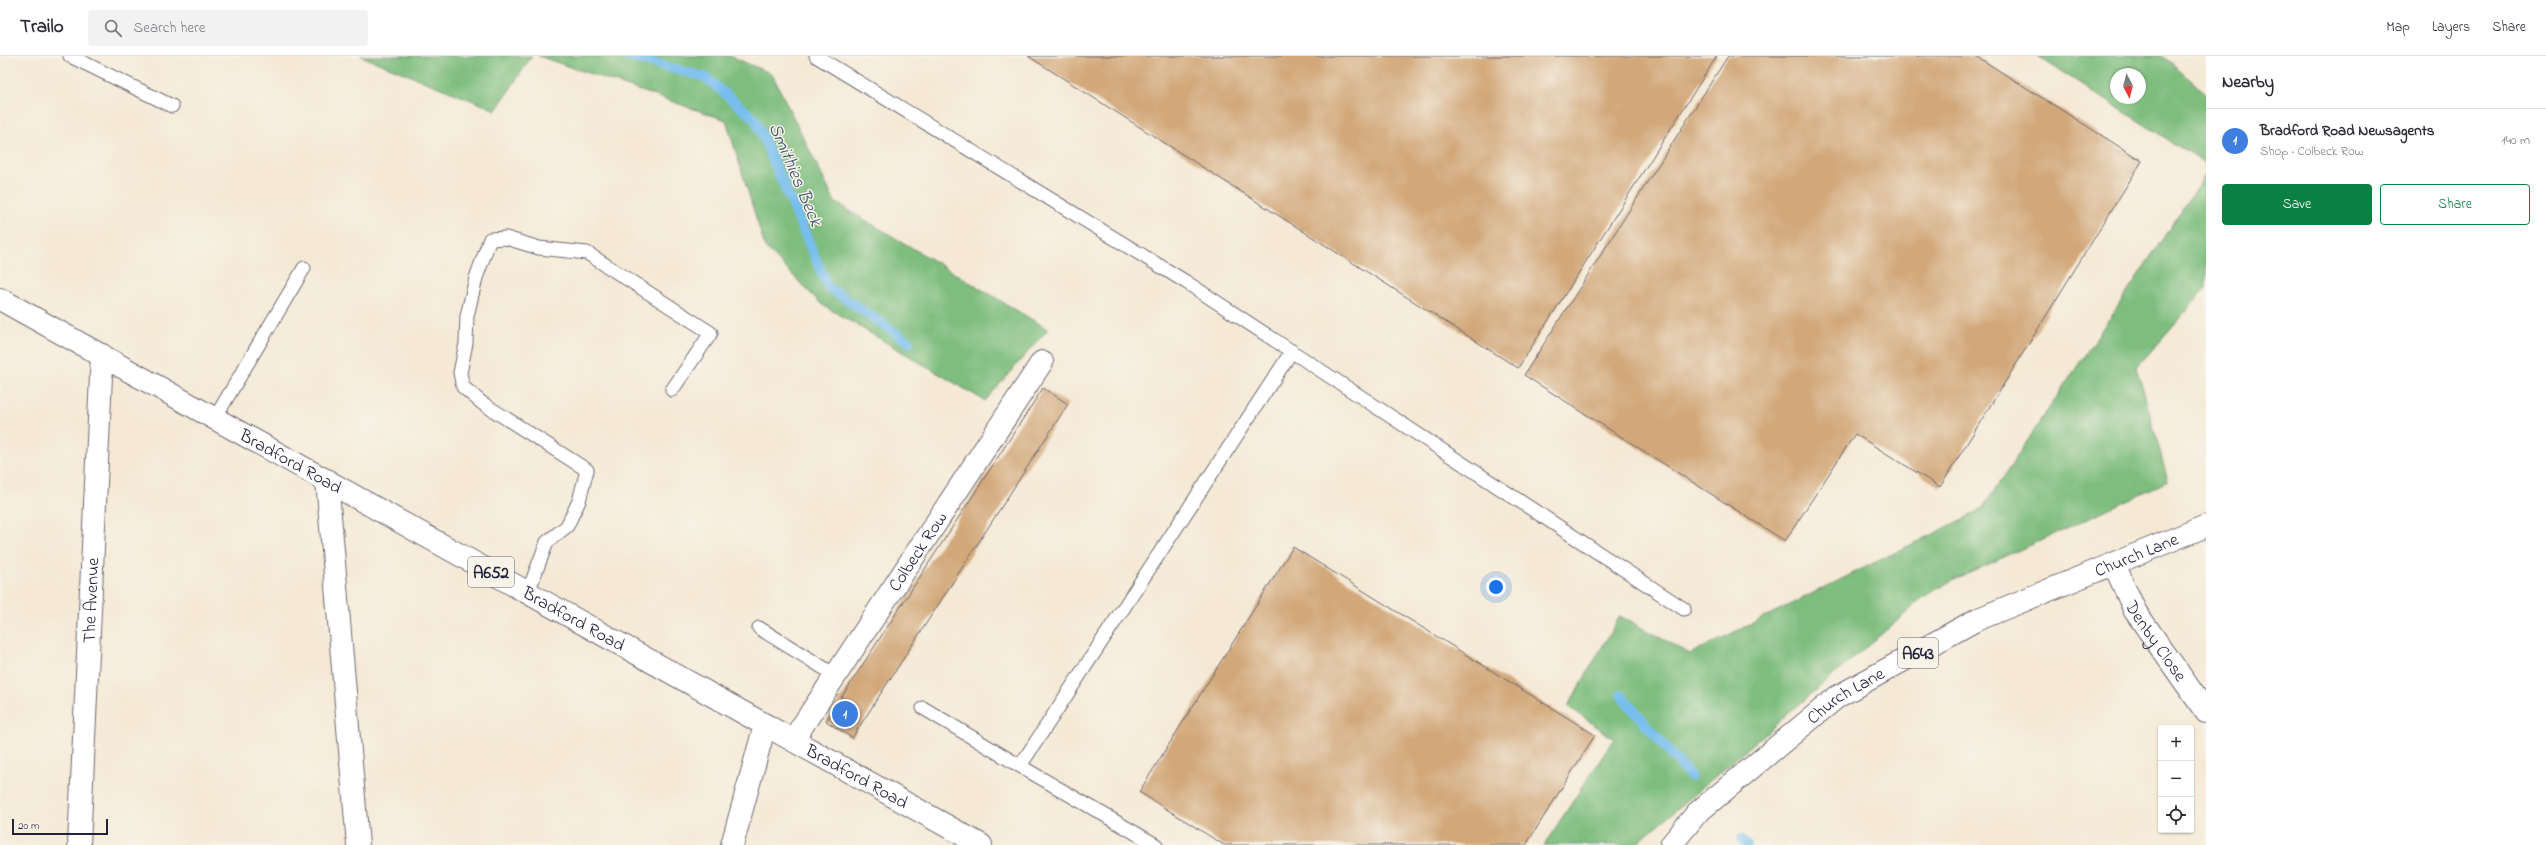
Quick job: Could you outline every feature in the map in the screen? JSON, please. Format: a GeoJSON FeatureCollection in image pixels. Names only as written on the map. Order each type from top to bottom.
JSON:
{"type":"FeatureCollection","features":[{"type":"Feature","properties":{"kind":"main road","name":"Bradford Road"},"geometry":{"type":"LineString","coordinates":[[0,299],[981,845]]}},
{"type":"Feature","properties":{"kind":"main road","name":"The Avenue"},"geometry":{"type":"LineString","coordinates":[[79,845],[102,355]]}},
{"type":"Feature","properties":{"kind":"main road","name":"Colbeck Row"},"geometry":{"type":"LineString","coordinates":[[793,740],[1042,362]]}},
{"type":"Feature","properties":{"kind":"main road"},"geometry":{"type":"LineString","coordinates":[[327,480],[358,845]]}},
{"type":"Feature","properties":{"kind":"main road","name":"Church Lane"},"geometry":{"type":"LineString","coordinates":[[1671,845],[1697,813],[1838,698],[1976,620],[2206,526]]}},
{"type":"Feature","properties":{"kind":"main road","name":"Denby Close"},"geometry":{"type":"LineString","coordinates":[[2114,564],[2135,610],[2206,712]]}},
{"type":"Feature","properties":{"kind":"main road"},"geometry":{"type":"LineString","coordinates":[[732,845],[765,725]]}},
{"type":"Feature","properties":{"kind":"lane"},"geometry":{"type":"LineString","coordinates":[[70,56],[172,106]]}},
{"type":"Feature","properties":{"kind":"lane"},"geometry":{"type":"LineString","coordinates":[[816,56],[1186,282],[1684,609]]}},
{"type":"Feature","properties":{"kind":"lane"},"geometry":{"type":"LineString","coordinates":[[528,592],[547,542],[567,526],[580,501],[587,470],[482,403],[463,387],[460,373],[466,343],[467,316],[476,278],[490,239],[506,238],[539,248],[587,253],[711,333],[672,390]]}},
{"type":"Feature","properties":{"kind":"lane"},"geometry":{"type":"LineString","coordinates":[[216,418],[304,268]]}},
{"type":"Feature","properties":{"kind":"lane"},"geometry":{"type":"LineString","coordinates":[[1020,766],[1292,351]]}},
{"type":"Feature","properties":{"kind":"lane"},"geometry":{"type":"LineString","coordinates":[[760,628],[835,675]]}},
{"type":"Feature","properties":{"kind":"lane"},"geometry":{"type":"LineString","coordinates":[[923,708],[1156,845]]}},
{"type":"Feature","properties":{"kind":"green space"},"geometry":{"type":"Polygon","coordinates":[[[361,56],[532,56],[496,110],[361,56]]]}},
{"type":"Feature","properties":{"kind":"green space"},"geometry":{"type":"Polygon","coordinates":[[[538,56],[730,56],[772,74],[835,202],[1048,329],[985,401],[821,304],[765,247],[726,120],[538,56]]]}},
{"type":"Feature","properties":{"kind":"green space"},"geometry":{"type":"Polygon","coordinates":[[[2037,56],[2162,56],[2206,93],[2206,164],[2112,104],[2146,104],[2146,68],[2110,68],[2110,103],[2037,56]]]}},
{"type":"Feature","properties":{"kind":"green space"},"geometry":{"type":"Polygon","coordinates":[[[2206,174],[2206,288],[2137,367],[2168,481],[1933,590],[1635,845],[1544,845],[1614,739],[1568,706],[1620,616],[1690,654],[1981,510],[2206,174]]]}},
{"type":"Feature","properties":{"kind":"building"},"geometry":{"type":"Polygon","coordinates":[[[1028,56],[1717,56],[1518,368],[1028,56]]]}},
{"type":"Feature","properties":{"kind":"building"},"geometry":{"type":"Polygon","coordinates":[[[1728,56],[1976,56],[2142,161],[1940,487],[1855,434],[1785,541],[1524,375],[1728,56]]]}},
{"type":"Feature","properties":{"kind":"building"},"geometry":{"type":"Polygon","coordinates":[[[1043,388],[1068,404],[852,738],[826,721],[1043,388]]]}},
{"type":"Feature","properties":{"kind":"building"},"geometry":{"type":"Polygon","coordinates":[[[1293,547],[1595,735],[1526,845],[1224,845],[1139,792],[1293,547]]]}},
{"type":"Feature","properties":{"kind":"waterway","name":"Smithies Beck"},"geometry":{"type":"LineString","coordinates":[[626,56],[705,77],[755,119],[828,287],[909,342]]}},
{"type":"Feature","properties":{"kind":"waterway","name":"Smithies Beck"},"geometry":{"type":"LineString","coordinates":[[1621,695],[1690,776]]}},
{"type":"Feature","properties":{"kind":"waterway","name":"Smithies Beck"},"geometry":{"type":"LineString","coordinates":[[1741,839],[1746,845]]}},
{"type":"Feature","properties":{"kind":"place","name":"Bradford Road Newsagents"},"geometry":{"type":"Point","coordinates":[845,714]}}]}
